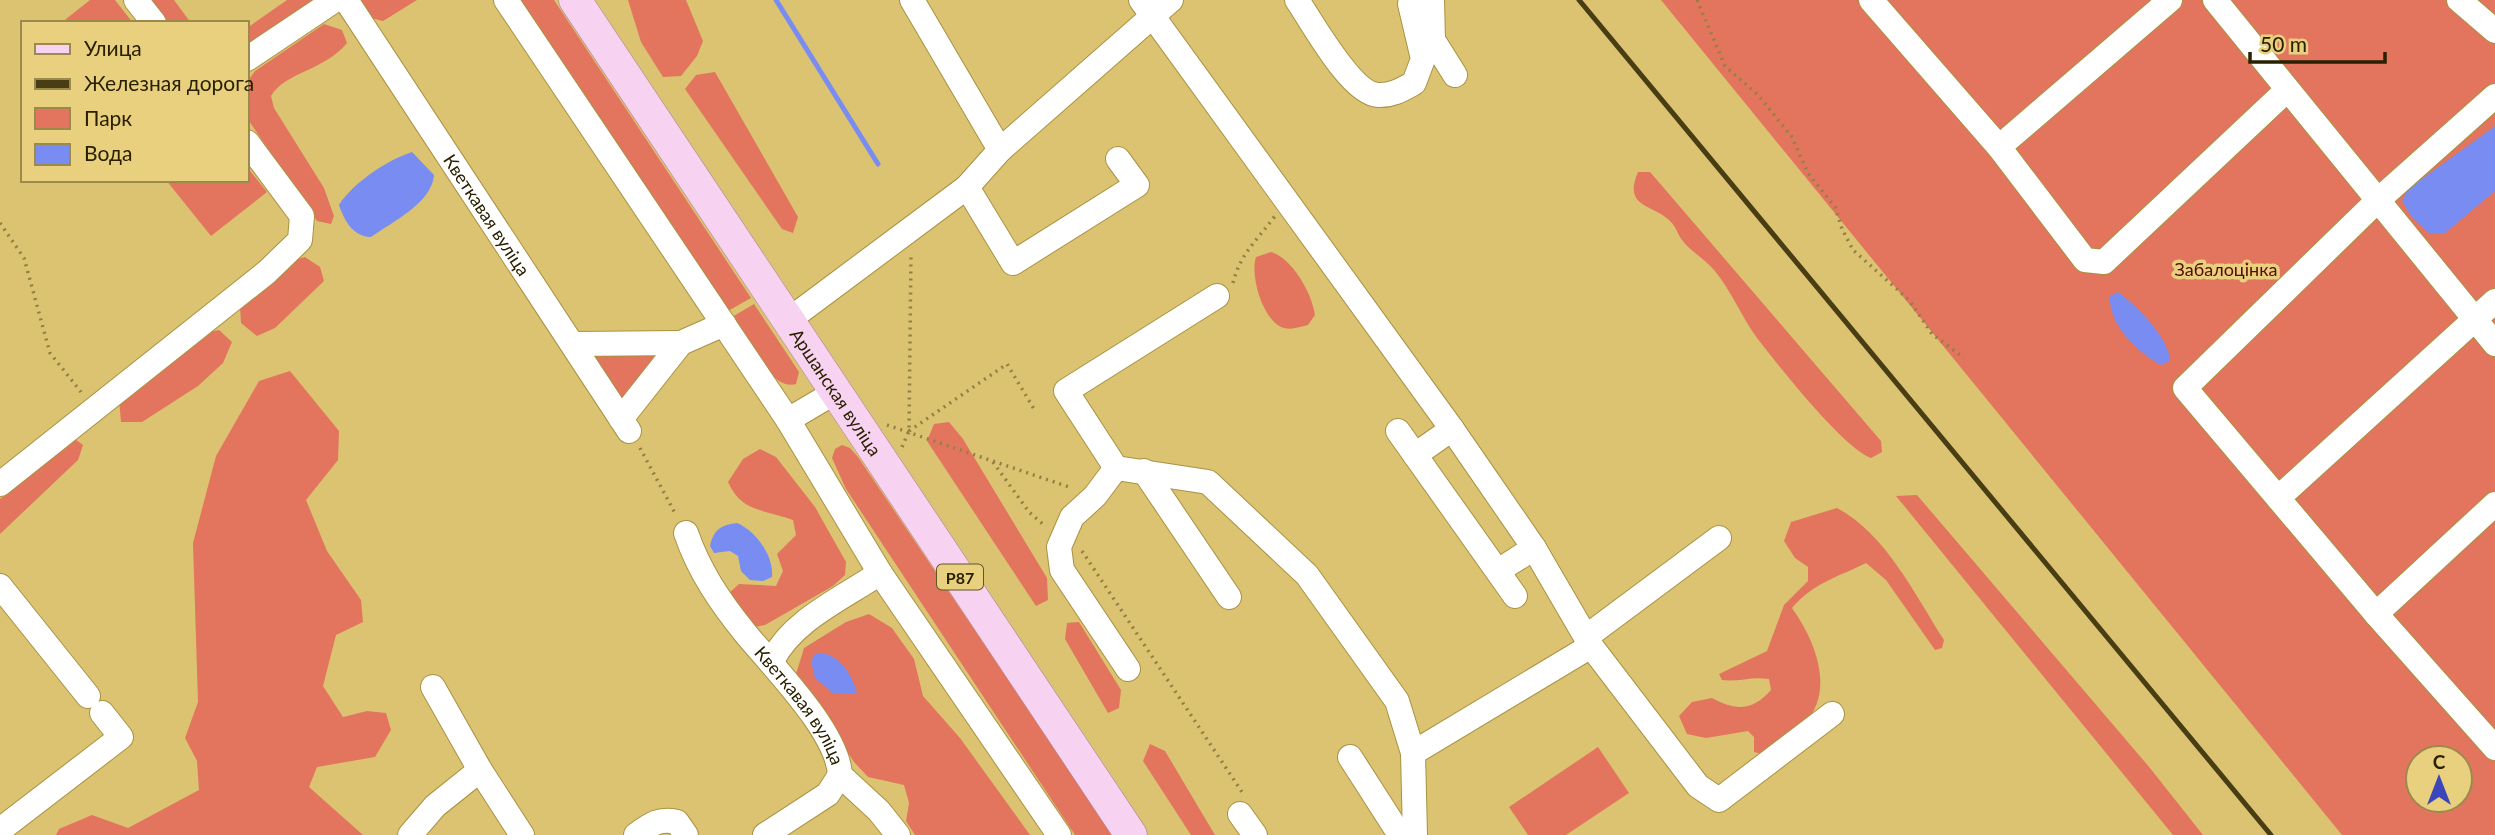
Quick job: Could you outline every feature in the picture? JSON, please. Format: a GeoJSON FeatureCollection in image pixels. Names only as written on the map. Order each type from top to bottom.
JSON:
{"type":"FeatureCollection","features":[{"type":"Feature","properties":{"kind":"main road","name":"Р87"},"geometry":{"type":"LineString","coordinates":[[575,0],[789,319]]}},
{"type":"Feature","properties":{"kind":"main road","name":"Аршанская вуліца"},"geometry":{"type":"LineString","coordinates":[[789,319],[1131,835]]}},
{"type":"Feature","properties":{"kind":"street"},"geometry":{"type":"LineString","coordinates":[[136,0],[152,21]]}},
{"type":"Feature","properties":{"kind":"street"},"geometry":{"type":"LineString","coordinates":[[248,58],[335,0]]}},
{"type":"Feature","properties":{"kind":"street","name":"Кветкавая вуліца"},"geometry":{"type":"LineString","coordinates":[[346,0],[625,425]]}},
{"type":"Feature","properties":{"kind":"street"},"geometry":{"type":"LineString","coordinates":[[506,0],[788,420],[880,573],[1059,835]]}},
{"type":"Feature","properties":{"kind":"street"},"geometry":{"type":"LineString","coordinates":[[912,0],[1000,150]]}},
{"type":"Feature","properties":{"kind":"street"},"geometry":{"type":"LineString","coordinates":[[1297,0],[1353,81],[1376,95],[1395,93],[1414,83],[1423,60],[1421,2]]}},
{"type":"Feature","properties":{"kind":"street"},"geometry":{"type":"LineString","coordinates":[[1871,0],[1999,147],[2085,260],[2104,262],[2287,90]]}},
{"type":"Feature","properties":{"kind":"street"},"geometry":{"type":"LineString","coordinates":[[1999,147],[2170,0]]}},
{"type":"Feature","properties":{"kind":"street"},"geometry":{"type":"LineString","coordinates":[[2215,0],[2495,344]]}},
{"type":"Feature","properties":{"kind":"street"},"geometry":{"type":"LineString","coordinates":[[2459,0],[2495,32]]}},
{"type":"Feature","properties":{"kind":"street"},"geometry":{"type":"LineString","coordinates":[[1421,2],[1433,40],[1455,75]]}},
{"type":"Feature","properties":{"kind":"street"},"geometry":{"type":"LineString","coordinates":[[1155,5],[1287,201],[1452,429],[1534,548],[1588,642],[1698,786],[1719,800],[1832,714]]}},
{"type":"Feature","properties":{"kind":"street","name":"Аршанская вуліца"},"geometry":{"type":"LineString","coordinates":[[789,319],[967,187],[1000,150],[1155,5]]}},
{"type":"Feature","properties":{"kind":"street"},"geometry":{"type":"LineString","coordinates":[[2491,734],[2376,614],[2185,388],[2377,201],[2495,96]]}},
{"type":"Feature","properties":{"kind":"street"},"geometry":{"type":"LineString","coordinates":[[0,484],[267,272],[300,240],[302,216],[248,143]]}},
{"type":"Feature","properties":{"kind":"street"},"geometry":{"type":"LineString","coordinates":[[967,187],[1013,263],[1137,185],[1118,159]]}},
{"type":"Feature","properties":{"kind":"street"},"geometry":{"type":"LineString","coordinates":[[1116,468],[1066,391],[1217,296]]}},
{"type":"Feature","properties":{"kind":"street"},"geometry":{"type":"LineString","coordinates":[[2278,498],[2495,301]]}},
{"type":"Feature","properties":{"kind":"street"},"geometry":{"type":"LineString","coordinates":[[574,344],[681,344],[724,324]]}},
{"type":"Feature","properties":{"kind":"street"},"geometry":{"type":"LineString","coordinates":[[625,425],[681,344]]}},
{"type":"Feature","properties":{"kind":"street"},"geometry":{"type":"LineString","coordinates":[[788,420],[837,391]]}},
{"type":"Feature","properties":{"kind":"street"},"geometry":{"type":"LineString","coordinates":[[1415,455],[1452,429]]}},
{"type":"Feature","properties":{"kind":"street"},"geometry":{"type":"LineString","coordinates":[[1398,431],[1515,596]]}},
{"type":"Feature","properties":{"kind":"street"},"geometry":{"type":"LineString","coordinates":[[1116,468],[1208,482],[1307,575],[1397,701],[1413,753],[1415,835]]}},
{"type":"Feature","properties":{"kind":"street"},"geometry":{"type":"LineString","coordinates":[[1116,468],[1095,496],[1072,517],[1059,547],[1062,570],[1128,669]]}},
{"type":"Feature","properties":{"kind":"street"},"geometry":{"type":"LineString","coordinates":[[1144,471],[1229,597]]}},
{"type":"Feature","properties":{"kind":"street"},"geometry":{"type":"LineString","coordinates":[[2376,614],[2495,504]]}},
{"type":"Feature","properties":{"kind":"street","name":"Кветкавая вуліца"},"geometry":{"type":"LineString","coordinates":[[686,533],[696,563],[710,585],[746,635],[772,661],[828,740],[839,765],[840,775],[879,811],[898,835]]}},
{"type":"Feature","properties":{"kind":"street"},"geometry":{"type":"LineString","coordinates":[[1413,753],[1588,642],[1719,538]]}},
{"type":"Feature","properties":{"kind":"street"},"geometry":{"type":"LineString","coordinates":[[1498,571],[1534,548]]}},
{"type":"Feature","properties":{"kind":"street"},"geometry":{"type":"LineString","coordinates":[[772,661],[781,643],[794,631],[880,573]]}},
{"type":"Feature","properties":{"kind":"street"},"geometry":{"type":"LineString","coordinates":[[0,586],[121,737],[4,819]]}},
{"type":"Feature","properties":{"kind":"street"},"geometry":{"type":"LineString","coordinates":[[433,687],[480,770],[522,835]]}},
{"type":"Feature","properties":{"kind":"street"},"geometry":{"type":"LineString","coordinates":[[1350,757],[1400,835]]}},
{"type":"Feature","properties":{"kind":"street"},"geometry":{"type":"LineString","coordinates":[[410,835],[435,806],[480,770]]}},
{"type":"Feature","properties":{"kind":"street"},"geometry":{"type":"LineString","coordinates":[[765,835],[828,794],[840,775]]}},
{"type":"Feature","properties":{"kind":"street"},"geometry":{"type":"LineString","coordinates":[[1240,814],[1255,835]]}},
{"type":"Feature","properties":{"kind":"street"},"geometry":{"type":"LineString","coordinates":[[636,835],[656,820],[677,822],[686,835]]}},
{"type":"Feature","properties":{"kind":"path"},"geometry":{"type":"LineString","coordinates":[[1697,0],[1725,66],[1758,95],[1792,137],[1808,173],[1835,207],[1853,250],[1909,300],[1932,334],[1964,358]]}},
{"type":"Feature","properties":{"kind":"path"},"geometry":{"type":"LineString","coordinates":[[1217,296],[1233,283],[1237,265],[1250,244],[1287,201]]}},
{"type":"Feature","properties":{"kind":"path"},"geometry":{"type":"LineString","coordinates":[[0,223],[24,258],[50,352],[93,408]]}},
{"type":"Feature","properties":{"kind":"path"},"geometry":{"type":"LineString","coordinates":[[891,472],[909,431],[911,230]]}},
{"type":"Feature","properties":{"kind":"path"},"geometry":{"type":"LineString","coordinates":[[909,431],[1007,364],[1034,409]]}},
{"type":"Feature","properties":{"kind":"path"},"geometry":{"type":"LineString","coordinates":[[854,417],[909,431],[1095,496]]}},
{"type":"Feature","properties":{"kind":"path"},"geometry":{"type":"LineString","coordinates":[[625,425],[686,533]]}},
{"type":"Feature","properties":{"kind":"path"},"geometry":{"type":"LineString","coordinates":[[992,460],[1029,512],[1062,540],[1082,550],[1248,800],[1240,814]]}},
{"type":"Feature","properties":{"kind":"green space"},"geometry":{"type":"Polygon","coordinates":[[[90,0],[115,0],[131,21],[64,21],[90,0]]]}},
{"type":"Feature","properties":{"kind":"green space"},"geometry":{"type":"Polygon","coordinates":[[[148,0],[174,0],[190,21],[167,21],[148,0]]]}},
{"type":"Feature","properties":{"kind":"green space"},"geometry":{"type":"Polygon","coordinates":[[[287,0],[320,0],[248,47],[248,27],[287,0]]]}},
{"type":"Feature","properties":{"kind":"green space"},"geometry":{"type":"Polygon","coordinates":[[[360,0],[417,0],[383,21],[363,16],[360,0]]]}},
{"type":"Feature","properties":{"kind":"green space"},"geometry":{"type":"Polygon","coordinates":[[[520,0],[554,0],[751,298],[728,311],[520,0]]]}},
{"type":"Feature","properties":{"kind":"green space"},"geometry":{"type":"Polygon","coordinates":[[[628,0],[686,0],[703,41],[697,56],[681,76],[663,77],[641,42],[628,0]]]}},
{"type":"Feature","properties":{"kind":"green space","name":"Забалоцінка"},"geometry":{"type":"Polygon","coordinates":[[[1661,0],[2495,0],[2495,835],[2342,835],[1661,0]]]}},
{"type":"Feature","properties":{"kind":"green space"},"geometry":{"type":"Polygon","coordinates":[[[324,24],[342,30],[347,43],[338,52],[286,82],[271,96],[274,108],[324,188],[334,216],[331,224],[317,221],[248,119],[248,81],[255,71],[324,24]]]}},
{"type":"Feature","properties":{"kind":"green space"},"geometry":{"type":"Polygon","coordinates":[[[715,72],[798,217],[793,233],[782,229],[685,89],[696,75],[715,72]]]}},
{"type":"Feature","properties":{"kind":"green space"},"geometry":{"type":"Polygon","coordinates":[[[248,168],[267,192],[211,236],[168,182],[248,182],[248,168]]]}},
{"type":"Feature","properties":{"kind":"green space"},"geometry":{"type":"Polygon","coordinates":[[[1638,172],[1650,172],[1881,441],[1882,452],[1871,458],[1859,451],[1811,404],[1757,338],[1714,270],[1686,244],[1671,222],[1637,199],[1634,184],[1638,172]]]}},
{"type":"Feature","properties":{"kind":"green space"},"geometry":{"type":"Polygon","coordinates":[[[1271,252],[1286,261],[1305,287],[1315,315],[1308,325],[1291,329],[1281,327],[1263,306],[1256,285],[1256,257],[1271,252]]]}},
{"type":"Feature","properties":{"kind":"green space"},"geometry":{"type":"Polygon","coordinates":[[[305,257],[320,267],[324,281],[275,328],[257,336],[241,323],[240,307],[291,261],[305,257]]]}},
{"type":"Feature","properties":{"kind":"green space"},"geometry":{"type":"Polygon","coordinates":[[[754,304],[799,372],[796,384],[777,380],[768,371],[732,317],[754,304]]]}},
{"type":"Feature","properties":{"kind":"green space"},"geometry":{"type":"Polygon","coordinates":[[[219,330],[232,342],[223,363],[198,386],[142,422],[121,422],[119,399],[201,334],[219,330]]]}},
{"type":"Feature","properties":{"kind":"green space"},"geometry":{"type":"Polygon","coordinates":[[[596,349],[667,351],[628,401],[615,400],[592,360],[596,349]]]}},
{"type":"Feature","properties":{"kind":"green space"},"geometry":{"type":"Polygon","coordinates":[[[290,371],[339,431],[338,460],[306,500],[327,551],[361,600],[363,622],[336,635],[323,686],[343,717],[367,711],[386,713],[391,730],[375,757],[317,767],[309,787],[363,835],[56,835],[59,829],[92,815],[128,828],[199,790],[197,761],[185,738],[198,702],[193,543],[216,456],[259,381],[290,371]]]}},
{"type":"Feature","properties":{"kind":"green space"},"geometry":{"type":"Polygon","coordinates":[[[949,422],[963,439],[1047,578],[1048,600],[1036,606],[927,441],[934,424],[949,422]]]}},
{"type":"Feature","properties":{"kind":"green space"},"geometry":{"type":"Polygon","coordinates":[[[72,437],[83,445],[78,460],[0,534],[0,499],[72,437]]]}},
{"type":"Feature","properties":{"kind":"green space"},"geometry":{"type":"Polygon","coordinates":[[[842,445],[850,448],[858,457],[1113,835],[1075,835],[846,489],[832,458],[835,449],[842,445]]]}},
{"type":"Feature","properties":{"kind":"green space"},"geometry":{"type":"Polygon","coordinates":[[[760,449],[776,457],[815,507],[846,562],[845,575],[833,586],[765,625],[754,627],[728,594],[739,584],[776,586],[783,571],[777,554],[796,535],[793,520],[747,505],[728,482],[743,459],[760,449]]]}},
{"type":"Feature","properties":{"kind":"green space"},"geometry":{"type":"Polygon","coordinates":[[[1917,495],[2150,768],[2203,835],[2173,835],[1896,496],[1917,495]]]}},
{"type":"Feature","properties":{"kind":"green space"},"geometry":{"type":"Polygon","coordinates":[[[1837,508],[1854,519],[1885,549],[1944,640],[1942,648],[1935,650],[1886,580],[1866,563],[1817,586],[1792,608],[1808,635],[1819,666],[1819,696],[1814,711],[1804,724],[1766,755],[1754,752],[1754,737],[1748,731],[1706,738],[1687,734],[1679,716],[1692,702],[1712,698],[1728,705],[1743,707],[1757,702],[1771,690],[1769,679],[1722,680],[1719,674],[1767,651],[1784,605],[1808,581],[1808,567],[1795,558],[1784,541],[1791,522],[1837,508]]]}},
{"type":"Feature","properties":{"kind":"green space"},"geometry":{"type":"Polygon","coordinates":[[[869,614],[892,628],[914,659],[923,696],[960,738],[1030,835],[915,835],[906,821],[909,803],[904,785],[868,777],[854,762],[796,674],[804,648],[846,622],[869,614]]]}},
{"type":"Feature","properties":{"kind":"green space"},"geometry":{"type":"Polygon","coordinates":[[[1079,622],[1121,690],[1119,708],[1108,713],[1065,639],[1067,623],[1079,622]]]}},
{"type":"Feature","properties":{"kind":"green space"},"geometry":{"type":"Polygon","coordinates":[[[1150,744],[1165,751],[1215,835],[1191,835],[1143,761],[1150,744]]]}},
{"type":"Feature","properties":{"kind":"green space"},"geometry":{"type":"Polygon","coordinates":[[[1598,747],[1629,793],[1566,835],[1528,835],[1509,807],[1598,747]]]}},
{"type":"Feature","properties":{"kind":"water"},"geometry":{"type":"Polygon","coordinates":[[[2495,126],[2495,191],[2444,234],[2430,234],[2411,216],[2402,201],[2408,189],[2495,126]]]}},
{"type":"Feature","properties":{"kind":"water"},"geometry":{"type":"Polygon","coordinates":[[[412,152],[434,175],[426,194],[410,211],[371,237],[354,231],[339,205],[371,173],[412,152]]]}},
{"type":"Feature","properties":{"kind":"water"},"geometry":{"type":"Polygon","coordinates":[[[2118,292],[2142,313],[2158,332],[2170,361],[2161,365],[2143,353],[2119,327],[2110,296],[2118,292]]]}},
{"type":"Feature","properties":{"kind":"water"},"geometry":{"type":"Polygon","coordinates":[[[737,523],[751,532],[762,545],[770,561],[772,577],[763,581],[750,580],[741,571],[738,556],[730,551],[714,553],[710,546],[716,532],[722,527],[737,523]]]}},
{"type":"Feature","properties":{"kind":"water"},"geometry":{"type":"Polygon","coordinates":[[[823,653],[835,658],[845,668],[857,693],[834,694],[815,678],[811,661],[815,654],[823,653]]]}},
{"type":"Feature","properties":{"kind":"waterway"},"geometry":{"type":"LineString","coordinates":[[776,0],[878,164]]}},
{"type":"Feature","properties":{"kind":"railway"},"geometry":{"type":"LineString","coordinates":[[1579,0],[2271,835]]}}]}
